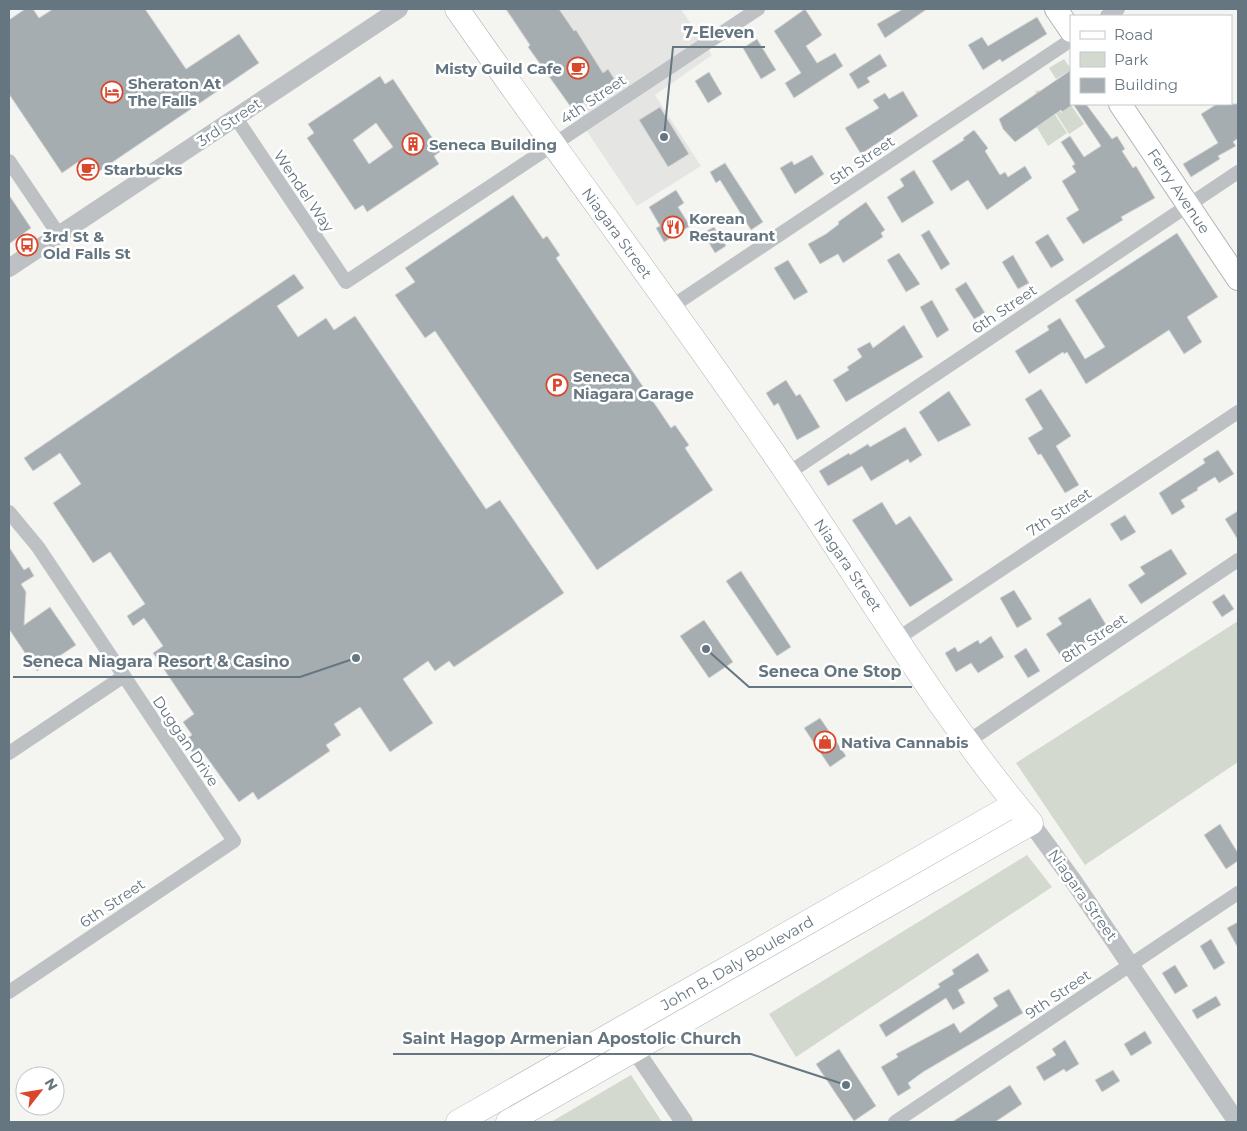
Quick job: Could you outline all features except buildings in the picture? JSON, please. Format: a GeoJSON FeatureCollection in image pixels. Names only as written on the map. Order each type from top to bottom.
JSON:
{"type":"FeatureCollection","features":[{"type":"Feature","properties":{"kind":"highway","name":"Niagara Street"},"geometry":{"type":"LineString","coordinates":[[457,9],[552,145],[671,307],[787,474],[967,742],[1031,824]]}},
{"type":"Feature","properties":{"kind":"highway","name":"John B. Daly Boulevard"},"geometry":{"type":"LineString","coordinates":[[458,1122],[1015,804]]}},
{"type":"Feature","properties":{"kind":"highway","name":"John B. Daly Boulevard"},"geometry":{"type":"LineString","coordinates":[[508,1122],[1031,824]]}},
{"type":"Feature","properties":{"kind":"main road"},"geometry":{"type":"LineString","coordinates":[[1056,9],[1070,30]]}},
{"type":"Feature","properties":{"kind":"main road","name":"Ferry Avenue"},"geometry":{"type":"LineString","coordinates":[[1121,105],[1238,279]]}},
{"type":"Feature","properties":{"kind":"street","name":"3rd Street"},"geometry":{"type":"LineString","coordinates":[[9,268],[399,9]]}},
{"type":"Feature","properties":{"kind":"street","name":"4th Street"},"geometry":{"type":"LineString","coordinates":[[346,282],[758,9]]}},
{"type":"Feature","properties":{"kind":"street","name":"5th Street"},"geometry":{"type":"LineString","coordinates":[[671,307],[1070,41]]}},
{"type":"Feature","properties":{"kind":"street","name":"Wendel Way"},"geometry":{"type":"LineString","coordinates":[[236,118],[346,282]]}},
{"type":"Feature","properties":{"kind":"street"},"geometry":{"type":"LineString","coordinates":[[9,161],[58,235]]}},
{"type":"Feature","properties":{"kind":"street","name":"6th Street"},"geometry":{"type":"LineString","coordinates":[[787,474],[1238,172]]}},
{"type":"Feature","properties":{"kind":"street","name":"7th Street"},"geometry":{"type":"LineString","coordinates":[[897,639],[1238,412]]}},
{"type":"Feature","properties":{"kind":"street","name":"Duggan Drive"},"geometry":{"type":"LineString","coordinates":[[9,512],[38,547],[234,841]]}},
{"type":"Feature","properties":{"kind":"street","name":"8th Street"},"geometry":{"type":"LineString","coordinates":[[967,742],[1238,560]]}},
{"type":"Feature","properties":{"kind":"street"},"geometry":{"type":"LineString","coordinates":[[9,753],[124,676]]}},
{"type":"Feature","properties":{"kind":"street","name":"Niagara Street"},"geometry":{"type":"LineString","coordinates":[[1031,824],[1056,855],[1238,1122]]}},
{"type":"Feature","properties":{"kind":"street","name":"6th Street"},"geometry":{"type":"LineString","coordinates":[[9,992],[234,841]]}},
{"type":"Feature","properties":{"kind":"street","name":"9th Street"},"geometry":{"type":"LineString","coordinates":[[895,1122],[1238,893]]}},
{"type":"Feature","properties":{"kind":"street"},"geometry":{"type":"LineString","coordinates":[[635,1050],[684,1122]]}},
{"type":"Feature","properties":{"kind":"shaded area"},"geometry":{"type":"Polygon","coordinates":[[[505,9],[681,9],[712,55],[655,95],[701,166],[637,206],[505,9]]]}},
{"type":"Feature","properties":{"kind":"green space"},"geometry":{"type":"Polygon","coordinates":[[[1064,59],[1070,68],[1070,72],[1069,71],[1056,79],[1049,68],[1064,59]]]}},
{"type":"Feature","properties":{"kind":"green space"},"geometry":{"type":"Polygon","coordinates":[[[1039,90],[1067,133],[1048,146],[1036,126],[1051,116],[1035,92],[1039,90]]]}},
{"type":"Feature","properties":{"kind":"green space"},"geometry":{"type":"Polygon","coordinates":[[[1069,102],[1084,124],[1069,134],[1055,112],[1059,109],[1061,113],[1070,107],[1069,102]]]}},
{"type":"Feature","properties":{"kind":"green space"},"geometry":{"type":"Polygon","coordinates":[[[1238,621],[1238,762],[1085,865],[1016,763],[1238,621]]]}},
{"type":"Feature","properties":{"kind":"green space"},"geometry":{"type":"Polygon","coordinates":[[[1027,855],[1052,887],[796,1057],[769,1014],[1027,855]]]}},
{"type":"Feature","properties":{"kind":"green space"},"geometry":{"type":"Polygon","coordinates":[[[631,1075],[662,1122],[551,1122],[631,1075]]]}},
{"type":"Feature","properties":{"kind":"place","name":"Misty Guild Cafe"},"geometry":{"type":"Point","coordinates":[578,68]}},
{"type":"Feature","properties":{"kind":"place","name":"Sheraton At The Falls"},"geometry":{"type":"Point","coordinates":[112,92]}},
{"type":"Feature","properties":{"kind":"place","name":"7-Eleven"},"geometry":{"type":"Point","coordinates":[664,137]}},
{"type":"Feature","properties":{"kind":"place","name":"Seneca Building"},"geometry":{"type":"Point","coordinates":[413,144]}},
{"type":"Feature","properties":{"kind":"place","name":"Starbucks"},"geometry":{"type":"Point","coordinates":[88,169]}},
{"type":"Feature","properties":{"kind":"place","name":"Korean Restaurant"},"geometry":{"type":"Point","coordinates":[673,227]}},
{"type":"Feature","properties":{"kind":"place","name":"3rd St & Old Falls St"},"geometry":{"type":"Point","coordinates":[27,245]}},
{"type":"Feature","properties":{"kind":"place","name":"Seneca Niagara Garage"},"geometry":{"type":"Point","coordinates":[557,385]}},
{"type":"Feature","properties":{"kind":"place","name":"Seneca One Stop"},"geometry":{"type":"Point","coordinates":[706,649]}},
{"type":"Feature","properties":{"kind":"place","name":"Seneca Niagara Resort & Casino"},"geometry":{"type":"Point","coordinates":[356,658]}},
{"type":"Feature","properties":{"kind":"place","name":"Nativa Cannabis"},"geometry":{"type":"Point","coordinates":[825,742]}},
{"type":"Feature","properties":{"kind":"place","name":"Saint Hagop Armenian Apostolic Church"},"geometry":{"type":"Point","coordinates":[846,1085]}}]}
